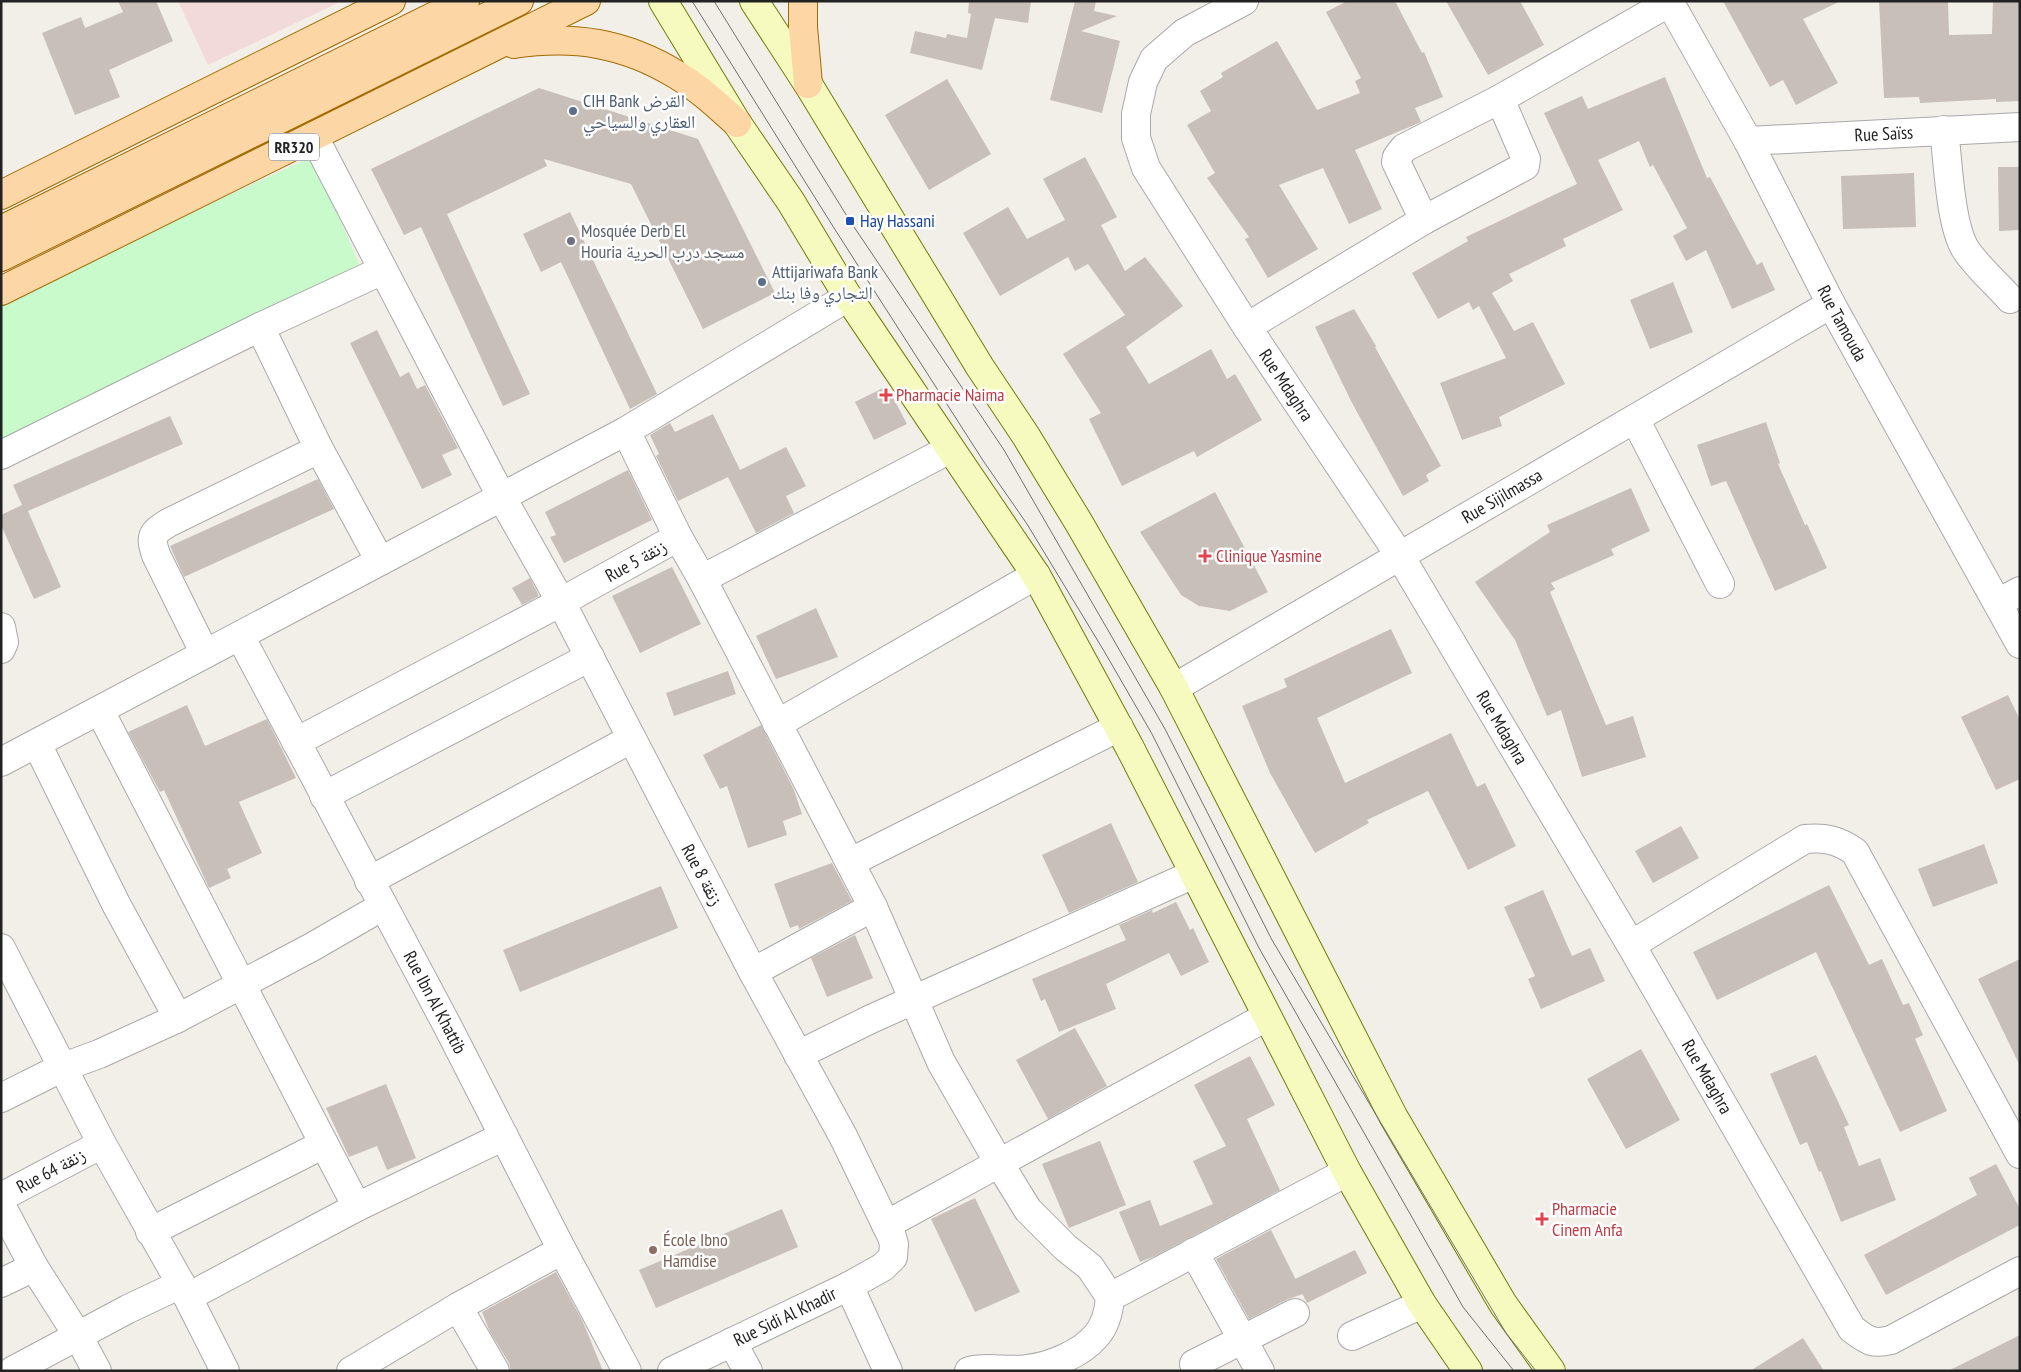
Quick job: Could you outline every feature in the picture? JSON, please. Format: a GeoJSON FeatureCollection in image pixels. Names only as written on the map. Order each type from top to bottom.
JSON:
{"type":"FeatureCollection","features":[{"type":"Feature","properties":{"kind":"main road"},"geometry":{"type":"LineString","coordinates":[[1,195],[391,1]]}},
{"type":"Feature","properties":{"kind":"main road"},"geometry":{"type":"LineString","coordinates":[[1,230],[466,1]]}},
{"type":"Feature","properties":{"kind":"main road","name":"RR320"},"geometry":{"type":"LineString","coordinates":[[1,257],[519,1]]}},
{"type":"Feature","properties":{"kind":"main road","name":"RR320"},"geometry":{"type":"LineString","coordinates":[[1,291],[586,1]]}},
{"type":"Feature","properties":{"kind":"main road"},"geometry":{"type":"LineString","coordinates":[[663,1],[737,123],[791,202],[848,297],[1036,575],[1119,726],[1266,1017],[1347,1172],[1422,1304],[1459,1364]]}},
{"type":"Feature","properties":{"kind":"main road"},"geometry":{"type":"LineString","coordinates":[[754,1],[808,84],[980,366],[1079,522],[1174,688],[1392,1116],[1502,1304],[1551,1371]]}},
{"type":"Feature","properties":{"kind":"main road"},"geometry":{"type":"LineString","coordinates":[[803,1],[803,27],[808,84]]}},
{"type":"Feature","properties":{"kind":"main road"},"geometry":{"type":"LineString","coordinates":[[486,51],[513,45],[554,40],[590,42],[608,46],[644,58],[677,75],[737,123]]}},
{"type":"Feature","properties":{"kind":"street","name":"Rue Mdaghra"},"geometry":{"type":"LineString","coordinates":[[1244,1],[1184,33],[1154,59],[1143,82],[1136,114],[1136,138],[1146,168],[1247,327],[1400,556],[1631,945],[1852,1329],[1870,1342],[1880,1343],[1891,1340],[2020,1271]]}},
{"type":"Feature","properties":{"kind":"street"},"geometry":{"type":"LineString","coordinates":[[1424,220],[1396,162],[1399,153],[1404,148],[1500,99],[1669,2]]}},
{"type":"Feature","properties":{"kind":"street","name":"Rue Tamouda"},"geometry":{"type":"LineString","coordinates":[[1669,2],[1748,140],[1831,304],[2009,597],[2020,644]]}},
{"type":"Feature","properties":{"kind":"street"},"geometry":{"type":"LineString","coordinates":[[1247,327],[1424,220],[1526,164],[1500,99]]}},
{"type":"Feature","properties":{"kind":"street","name":"Rue Saïss"},"geometry":{"type":"LineString","coordinates":[[1748,140],[2020,127]]}},
{"type":"Feature","properties":{"kind":"street"},"geometry":{"type":"LineString","coordinates":[[1944,130],[1955,217],[1959,234],[1966,250],[2010,299]]}},
{"type":"Feature","properties":{"kind":"street","name":"Rue 8 زنقة"},"geometry":{"type":"LineString","coordinates":[[314,137],[501,496],[561,602],[754,972],[843,1136],[894,1244],[893,1257]]}},
{"type":"Feature","properties":{"kind":"street"},"geometry":{"type":"LineString","coordinates":[[1,454],[260,327],[384,270]]}},
{"type":"Feature","properties":{"kind":"street"},"geometry":{"type":"LineString","coordinates":[[1,762],[626,431],[848,297]]}},
{"type":"Feature","properties":{"kind":"street","name":"Rue Sijilmassa"},"geometry":{"type":"LineString","coordinates":[[1174,688],[1831,304]]}},
{"type":"Feature","properties":{"kind":"street"},"geometry":{"type":"LineString","coordinates":[[260,327],[319,448],[380,561]]}},
{"type":"Feature","properties":{"kind":"street"},"geometry":{"type":"LineString","coordinates":[[1635,418],[1720,584]]}},
{"type":"Feature","properties":{"kind":"street"},"geometry":{"type":"LineString","coordinates":[[626,431],[678,537]]}},
{"type":"Feature","properties":{"kind":"street"},"geometry":{"type":"LineString","coordinates":[[205,654],[156,555],[152,536],[168,523],[319,448]]}},
{"type":"Feature","properties":{"kind":"street"},"geometry":{"type":"LineString","coordinates":[[702,580],[950,450]]}},
{"type":"Feature","properties":{"kind":"street","name":"Rue 5 زنقة"},"geometry":{"type":"LineString","coordinates":[[296,742],[561,602],[678,537],[851,862],[873,907],[941,1062],[998,1163],[1028,1210],[1059,1241],[1090,1267],[1110,1297]]}},
{"type":"Feature","properties":{"kind":"street"},"geometry":{"type":"LineString","coordinates":[[778,724],[1036,575]]}},
{"type":"Feature","properties":{"kind":"street"},"geometry":{"type":"LineString","coordinates":[[1,627],[4,642],[1,649]]}},
{"type":"Feature","properties":{"kind":"street","name":"Rue Ibn Al Khattib"},"geometry":{"type":"LineString","coordinates":[[240,636],[627,1371]]}},
{"type":"Feature","properties":{"kind":"street"},"geometry":{"type":"LineString","coordinates":[[324,796],[590,657]]}},
{"type":"Feature","properties":{"kind":"street"},"geometry":{"type":"LineString","coordinates":[[100,711],[357,1207]]}},
{"type":"Feature","properties":{"kind":"street"},"geometry":{"type":"LineString","coordinates":[[851,862],[1119,726]]}},
{"type":"Feature","properties":{"kind":"street"},"geometry":{"type":"LineString","coordinates":[[369,881],[631,739]]}},
{"type":"Feature","properties":{"kind":"street"},"geometry":{"type":"LineString","coordinates":[[38,744],[116,904],[178,1018]]}},
{"type":"Feature","properties":{"kind":"street"},"geometry":{"type":"LineString","coordinates":[[1631,945],[1805,839],[1822,838],[1847,845],[1854,852],[2020,1154]]}},
{"type":"Feature","properties":{"kind":"street"},"geometry":{"type":"LineString","coordinates":[[798,1055],[871,1019],[1194,874]]}},
{"type":"Feature","properties":{"kind":"street"},"geometry":{"type":"LineString","coordinates":[[1,1098],[62,1068],[99,1054],[178,1018],[242,985],[383,906]]}},
{"type":"Feature","properties":{"kind":"street"},"geometry":{"type":"LineString","coordinates":[[754,972],[873,907]]}},
{"type":"Feature","properties":{"kind":"street"},"geometry":{"type":"LineString","coordinates":[[1,948],[10,989],[62,1068],[150,1232],[184,1290],[225,1371]]}},
{"type":"Feature","properties":{"kind":"street"},"geometry":{"type":"LineString","coordinates":[[886,1225],[1266,1017]]}},
{"type":"Feature","properties":{"kind":"street"},"geometry":{"type":"LineString","coordinates":[[12,1371],[128,1309],[184,1290],[504,1136]]}},
{"type":"Feature","properties":{"kind":"street","name":"Rue 64 زنقة"},"geometry":{"type":"LineString","coordinates":[[1,1197],[102,1144]]}},
{"type":"Feature","properties":{"kind":"street"},"geometry":{"type":"LineString","coordinates":[[150,1232],[324,1144]]}},
{"type":"Feature","properties":{"kind":"street"},"geometry":{"type":"LineString","coordinates":[[969,1371],[996,1368],[1028,1369],[1073,1363],[1096,1336],[1107,1318],[1110,1297],[1347,1172]]}},
{"type":"Feature","properties":{"kind":"street"},"geometry":{"type":"LineString","coordinates":[[1,1205],[34,1267],[78,1336],[97,1371]]}},
{"type":"Feature","properties":{"kind":"street"},"geometry":{"type":"LineString","coordinates":[[351,1371],[458,1307],[562,1250]]}},
{"type":"Feature","properties":{"kind":"street"},"geometry":{"type":"LineString","coordinates":[[1194,1252],[1260,1371]]}},
{"type":"Feature","properties":{"kind":"street","name":"Rue Sidi Al Khadir"},"geometry":{"type":"LineString","coordinates":[[672,1371],[849,1286],[883,1267],[893,1257]]}},
{"type":"Feature","properties":{"kind":"street"},"geometry":{"type":"LineString","coordinates":[[1,1283],[34,1267]]}},
{"type":"Feature","properties":{"kind":"street"},"geometry":{"type":"LineString","coordinates":[[849,1286],[888,1371]]}},
{"type":"Feature","properties":{"kind":"street"},"geometry":{"type":"LineString","coordinates":[[1352,1336],[1422,1304]]}},
{"type":"Feature","properties":{"kind":"street"},"geometry":{"type":"LineString","coordinates":[[458,1307],[495,1371]]}},
{"type":"Feature","properties":{"kind":"street"},"geometry":{"type":"LineString","coordinates":[[1194,1364],[1295,1313]]}},
{"type":"Feature","properties":{"kind":"street"},"geometry":{"type":"LineString","coordinates":[[732,1342],[748,1371]]}},
{"type":"Feature","properties":{"kind":"shaded area"},"geometry":{"type":"Polygon","coordinates":[[[178,1],[342,1],[208,65],[178,1]]]}},
{"type":"Feature","properties":{"kind":"green space"},"geometry":{"type":"Polygon","coordinates":[[[313,156],[359,264],[1,441],[1,301],[313,156]]]}},
{"type":"Feature","properties":{"kind":"building"},"geometry":{"type":"Polygon","coordinates":[[[118,1],[156,1],[173,41],[109,70],[120,97],[75,115],[42,33],[81,17],[85,28],[123,12],[118,1]]]}},
{"type":"Feature","properties":{"kind":"building"},"geometry":{"type":"Polygon","coordinates":[[[969,1],[1031,1],[1028,23],[995,18],[982,70],[910,53],[915,31],[946,38],[947,34],[967,38],[971,14],[968,13],[969,1]]]}},
{"type":"Feature","properties":{"kind":"building"},"geometry":{"type":"Polygon","coordinates":[[[1075,1],[1096,1],[1094,11],[1117,16],[1081,31],[1120,41],[1102,113],[1050,100],[1075,1]]]}},
{"type":"Feature","properties":{"kind":"building"},"geometry":{"type":"Polygon","coordinates":[[[1347,1],[1395,1],[1422,53],[1424,52],[1443,97],[1415,108],[1421,122],[1355,150],[1382,209],[1349,224],[1323,168],[1279,185],[1318,249],[1268,278],[1245,239],[1249,237],[1207,178],[1215,173],[1187,125],[1211,111],[1200,91],[1223,77],[1221,73],[1277,41],[1317,110],[1360,93],[1355,81],[1361,78],[1326,12],[1347,1]]]}},
{"type":"Feature","properties":{"kind":"building"},"geometry":{"type":"Polygon","coordinates":[[[1446,1],[1520,1],[1544,45],[1488,75],[1446,1]]]}},
{"type":"Feature","properties":{"kind":"building"},"geometry":{"type":"Polygon","coordinates":[[[1723,1],[1841,1],[1803,19],[1838,83],[1796,105],[1783,80],[1770,87],[1723,1]]]}},
{"type":"Feature","properties":{"kind":"building"},"geometry":{"type":"Polygon","coordinates":[[[1879,1],[1948,1],[1949,35],[1992,34],[1993,1],[2020,1],[2020,101],[1996,102],[1996,99],[1920,103],[1919,97],[1884,98],[1879,1]]]}},
{"type":"Feature","properties":{"kind":"building"},"geometry":{"type":"Polygon","coordinates":[[[1665,77],[1707,178],[1710,177],[1757,265],[1762,262],[1775,290],[1732,309],[1706,250],[1686,261],[1673,236],[1687,228],[1653,165],[1650,167],[1639,141],[1598,160],[1623,210],[1563,239],[1566,246],[1509,274],[1513,281],[1492,293],[1514,331],[1533,322],[1565,384],[1499,417],[1502,426],[1462,440],[1440,383],[1506,358],[1479,306],[1473,310],[1469,302],[1438,319],[1412,273],[1468,241],[1466,237],[1577,184],[1544,113],[1582,96],[1588,109],[1665,77]]]}},
{"type":"Feature","properties":{"kind":"building"},"geometry":{"type":"Polygon","coordinates":[[[947,79],[991,154],[929,190],[885,115],[947,79]]]}},
{"type":"Feature","properties":{"kind":"building"},"geometry":{"type":"Polygon","coordinates":[[[539,88],[698,139],[775,293],[703,329],[631,184],[544,159],[547,166],[447,214],[530,394],[503,406],[421,227],[404,235],[371,169],[539,88]]]}},
{"type":"Feature","properties":{"kind":"building"},"geometry":{"type":"Polygon","coordinates":[[[1085,157],[1117,217],[1101,225],[1125,271],[1145,257],[1183,306],[1126,347],[1149,384],[1211,349],[1227,379],[1235,374],[1262,420],[1197,457],[1194,451],[1122,486],[1089,419],[1101,413],[1063,354],[1125,315],[1088,264],[1075,271],[1068,257],[1000,296],[963,233],[1008,207],[1027,239],[1065,220],[1043,179],[1085,157]]]}},
{"type":"Feature","properties":{"kind":"building"},"geometry":{"type":"Polygon","coordinates":[[[1998,167],[2020,167],[2020,230],[1999,231],[1998,167]]]}},
{"type":"Feature","properties":{"kind":"building"},"geometry":{"type":"Polygon","coordinates":[[[1914,173],[1916,227],[1843,229],[1841,176],[1914,173]]]}},
{"type":"Feature","properties":{"kind":"building"},"geometry":{"type":"Polygon","coordinates":[[[570,212],[657,394],[630,409],[561,262],[541,272],[523,234],[570,212]]]}},
{"type":"Feature","properties":{"kind":"building"},"geometry":{"type":"Polygon","coordinates":[[[1673,282],[1693,332],[1650,349],[1630,300],[1673,282]]]}},
{"type":"Feature","properties":{"kind":"building"},"geometry":{"type":"Polygon","coordinates":[[[1354,309],[1441,466],[1426,475],[1429,481],[1403,496],[1351,401],[1315,327],[1354,309]]]}},
{"type":"Feature","properties":{"kind":"building"},"geometry":{"type":"Polygon","coordinates":[[[377,330],[400,377],[409,372],[417,389],[425,385],[458,448],[442,455],[452,475],[422,489],[350,343],[377,330]]]}},
{"type":"Feature","properties":{"kind":"building"},"geometry":{"type":"Polygon","coordinates":[[[887,386],[907,424],[874,440],[855,402],[887,386]]]}},
{"type":"Feature","properties":{"kind":"building"},"geometry":{"type":"Polygon","coordinates":[[[713,414],[740,470],[786,447],[806,486],[786,496],[794,513],[756,533],[728,477],[678,501],[656,456],[659,454],[650,435],[670,423],[675,432],[713,414]]]}},
{"type":"Feature","properties":{"kind":"building"},"geometry":{"type":"Polygon","coordinates":[[[170,416],[183,444],[28,511],[61,587],[34,599],[1,525],[1,515],[22,505],[13,485],[170,416]]]}},
{"type":"Feature","properties":{"kind":"building"},"geometry":{"type":"Polygon","coordinates":[[[1766,422],[1780,463],[1778,464],[1805,525],[1807,524],[1827,568],[1775,591],[1726,481],[1711,486],[1697,445],[1766,422]]]}},
{"type":"Feature","properties":{"kind":"building"},"geometry":{"type":"Polygon","coordinates":[[[628,470],[652,520],[564,563],[550,537],[556,535],[545,512],[628,470]]]}},
{"type":"Feature","properties":{"kind":"building"},"geometry":{"type":"Polygon","coordinates":[[[318,479],[334,509],[184,577],[170,546],[318,479]]]}},
{"type":"Feature","properties":{"kind":"building"},"geometry":{"type":"Polygon","coordinates":[[[1631,488],[1650,531],[1611,549],[1614,555],[1551,583],[1555,589],[1550,592],[1606,725],[1633,716],[1646,757],[1582,777],[1561,710],[1547,716],[1515,640],[1475,582],[1550,532],[1547,525],[1631,488]]]}},
{"type":"Feature","properties":{"kind":"building"},"geometry":{"type":"Polygon","coordinates":[[[1215,492],[1268,592],[1230,611],[1199,606],[1181,595],[1140,532],[1215,492]]]}},
{"type":"Feature","properties":{"kind":"building"},"geometry":{"type":"Polygon","coordinates":[[[672,567],[701,624],[640,653],[612,596],[672,567]]]}},
{"type":"Feature","properties":{"kind":"building"},"geometry":{"type":"Polygon","coordinates":[[[530,578],[539,596],[522,605],[512,588],[530,578]]]}},
{"type":"Feature","properties":{"kind":"building"},"geometry":{"type":"Polygon","coordinates":[[[816,608],[838,657],[776,679],[756,636],[816,608]]]}},
{"type":"Feature","properties":{"kind":"building"},"geometry":{"type":"Polygon","coordinates":[[[1391,629],[1412,673],[1317,718],[1345,783],[1451,733],[1477,787],[1485,783],[1516,846],[1468,870],[1428,791],[1367,820],[1369,823],[1315,853],[1270,773],[1242,706],[1287,687],[1284,679],[1391,629]]]}},
{"type":"Feature","properties":{"kind":"building"},"geometry":{"type":"Polygon","coordinates":[[[728,671],[736,694],[674,716],[666,693],[728,671]]]}},
{"type":"Feature","properties":{"kind":"building"},"geometry":{"type":"Polygon","coordinates":[[[2008,695],[2020,720],[2020,779],[1996,790],[1961,717],[2008,695]]]}},
{"type":"Feature","properties":{"kind":"building"},"geometry":{"type":"Polygon","coordinates":[[[187,705],[205,746],[267,719],[296,778],[239,802],[262,853],[227,869],[231,878],[209,888],[164,790],[160,792],[128,732],[187,705]]]}},
{"type":"Feature","properties":{"kind":"building"},"geometry":{"type":"Polygon","coordinates":[[[761,725],[794,790],[802,814],[783,821],[787,835],[748,848],[727,786],[720,789],[703,755],[761,725]]]}},
{"type":"Feature","properties":{"kind":"building"},"geometry":{"type":"Polygon","coordinates":[[[1111,823],[1138,882],[1069,913],[1042,855],[1111,823]]]}},
{"type":"Feature","properties":{"kind":"building"},"geometry":{"type":"Polygon","coordinates":[[[1681,826],[1699,858],[1653,883],[1635,851],[1681,826]]]}},
{"type":"Feature","properties":{"kind":"building"},"geometry":{"type":"Polygon","coordinates":[[[1984,844],[1998,883],[1933,907],[1918,869],[1984,844]]]}},
{"type":"Feature","properties":{"kind":"building"},"geometry":{"type":"Polygon","coordinates":[[[832,863],[852,901],[799,929],[798,925],[790,928],[774,884],[832,863]]]}},
{"type":"Feature","properties":{"kind":"building"},"geometry":{"type":"Polygon","coordinates":[[[1829,885],[1869,965],[1882,959],[1903,1005],[1909,1003],[1923,1035],[1915,1039],[1947,1111],[1900,1132],[1816,952],[1717,1000],[1693,952],[1829,885]]]}},
{"type":"Feature","properties":{"kind":"building"},"geometry":{"type":"Polygon","coordinates":[[[661,886],[678,928],[520,992],[503,950],[661,886]]]}},
{"type":"Feature","properties":{"kind":"building"},"geometry":{"type":"Polygon","coordinates":[[[1543,890],[1572,956],[1590,948],[1605,981],[1541,1009],[1528,979],[1535,976],[1504,907],[1543,890]]]}},
{"type":"Feature","properties":{"kind":"building"},"geometry":{"type":"Polygon","coordinates":[[[1176,902],[1190,930],[1193,928],[1209,962],[1181,976],[1169,953],[1106,984],[1116,1009],[1059,1032],[1045,999],[1041,1001],[1032,979],[1126,940],[1119,925],[1152,910],[1153,913],[1176,902]]]}},
{"type":"Feature","properties":{"kind":"building"},"geometry":{"type":"Polygon","coordinates":[[[855,935],[873,978],[827,997],[811,958],[855,935]]]}},
{"type":"Feature","properties":{"kind":"building"},"geometry":{"type":"Polygon","coordinates":[[[2020,959],[2020,1066],[1978,979],[2020,959]]]}},
{"type":"Feature","properties":{"kind":"building"},"geometry":{"type":"Polygon","coordinates":[[[1075,1028],[1107,1086],[1048,1119],[1016,1060],[1075,1028]]]}},
{"type":"Feature","properties":{"kind":"building"},"geometry":{"type":"Polygon","coordinates":[[[1641,1049],[1680,1120],[1626,1149],[1587,1079],[1641,1049]]]}},
{"type":"Feature","properties":{"kind":"building"},"geometry":{"type":"Polygon","coordinates":[[[1816,1055],[1849,1125],[1844,1127],[1859,1166],[1880,1158],[1896,1200],[1841,1222],[1821,1171],[1819,1172],[1807,1142],[1800,1145],[1770,1074],[1816,1055]]]}},
{"type":"Feature","properties":{"kind":"building"},"geometry":{"type":"Polygon","coordinates":[[[1250,1056],[1275,1105],[1247,1119],[1280,1190],[1155,1256],[1140,1262],[1119,1212],[1150,1200],[1160,1226],[1213,1204],[1193,1161],[1226,1146],[1194,1085],[1250,1056]]]}},
{"type":"Feature","properties":{"kind":"building"},"geometry":{"type":"Polygon","coordinates":[[[386,1084],[416,1158],[387,1170],[377,1146],[349,1157],[326,1108],[386,1084]]]}},
{"type":"Feature","properties":{"kind":"building"},"geometry":{"type":"Polygon","coordinates":[[[1100,1141],[1126,1205],[1069,1228],[1042,1164],[1100,1141]]]}},
{"type":"Feature","properties":{"kind":"building"},"geometry":{"type":"Polygon","coordinates":[[[1996,1164],[2020,1209],[2020,1225],[1886,1295],[1864,1255],[1977,1195],[1969,1178],[1996,1164]]]}},
{"type":"Feature","properties":{"kind":"building"},"geometry":{"type":"Polygon","coordinates":[[[975,1198],[1020,1292],[975,1312],[931,1219],[975,1198]]]}},
{"type":"Feature","properties":{"kind":"building"},"geometry":{"type":"Polygon","coordinates":[[[782,1209],[798,1247],[656,1308],[639,1270],[782,1209]]]}},
{"type":"Feature","properties":{"kind":"building"},"geometry":{"type":"Polygon","coordinates":[[[1271,1230],[1303,1294],[1288,1299],[1249,1319],[1216,1259],[1271,1230]]]}},
{"type":"Feature","properties":{"kind":"building"},"geometry":{"type":"Polygon","coordinates":[[[1355,1250],[1367,1273],[1307,1303],[1295,1279],[1355,1250]]]}},
{"type":"Feature","properties":{"kind":"building"},"geometry":{"type":"Polygon","coordinates":[[[556,1272],[583,1322],[603,1371],[511,1371],[509,1363],[490,1332],[482,1312],[556,1272]]]}},
{"type":"Feature","properties":{"kind":"building"},"geometry":{"type":"Polygon","coordinates":[[[2020,1335],[2020,1371],[1948,1371],[2020,1335]]]}},
{"type":"Feature","properties":{"kind":"building"},"geometry":{"type":"Polygon","coordinates":[[[1803,1338],[1824,1371],[1750,1371],[1803,1338]]]}},
{"type":"Feature","properties":{"kind":"tram line"},"geometry":{"type":"LineString","coordinates":[[692,1],[834,228],[984,462],[1027,524],[1104,651],[1152,734],[1259,948],[1463,1307],[1514,1371]]}},
{"type":"Feature","properties":{"kind":"tram line"},"geometry":{"type":"LineString","coordinates":[[714,1],[850,221],[1004,450],[1165,729],[1272,940],[1506,1333],[1536,1371]]}},
{"type":"Feature","properties":{"kind":"place","name":"CIH Bank القرض العقاري والسياحي"},"geometry":{"type":"Point","coordinates":[573,111]}},
{"type":"Feature","properties":{"kind":"place","name":"Hay Hassani"},"geometry":{"type":"Point","coordinates":[850,221]}},
{"type":"Feature","properties":{"kind":"place","name":"Mosquée Derb El Houria مسجد درب الحرية"},"geometry":{"type":"Point","coordinates":[571,241]}},
{"type":"Feature","properties":{"kind":"place","name":"Attijariwafa Bank التجاري وفا بنك"},"geometry":{"type":"Point","coordinates":[762,282]}},
{"type":"Feature","properties":{"kind":"place","name":"Pharmacie Naima"},"geometry":{"type":"Point","coordinates":[886,395]}},
{"type":"Feature","properties":{"kind":"place","name":"Clinique Yasmine"},"geometry":{"type":"Point","coordinates":[1205,556]}},
{"type":"Feature","properties":{"kind":"place","name":"Pharmacie Cinem Anfa"},"geometry":{"type":"Point","coordinates":[1542,1219]}},
{"type":"Feature","properties":{"kind":"place","name":"École Ibno Hamdise"},"geometry":{"type":"Point","coordinates":[653,1250]}}]}
